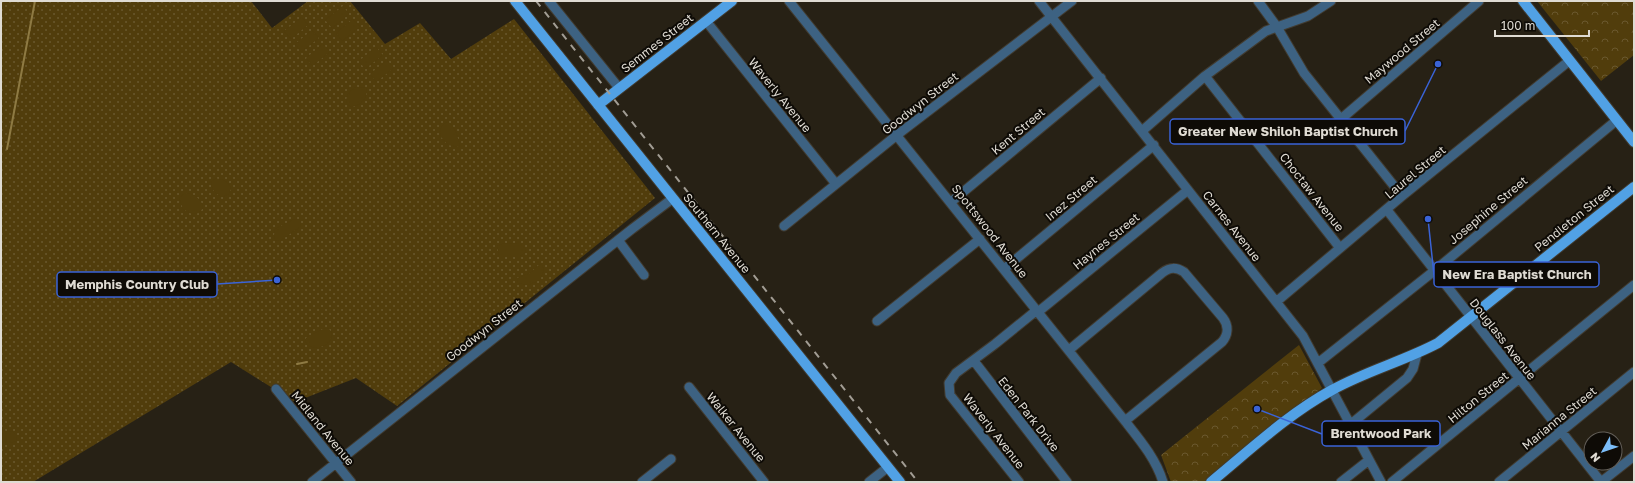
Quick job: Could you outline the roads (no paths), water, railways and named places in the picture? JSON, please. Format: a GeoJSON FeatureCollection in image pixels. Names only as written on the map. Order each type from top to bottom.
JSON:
{"type":"FeatureCollection","features":[{"type":"Feature","properties":{"kind":"main road","name":"Southern Avenue"},"geometry":{"type":"LineString","coordinates":[[515,1],[900,482]]}},
{"type":"Feature","properties":{"kind":"main road","name":"Semmes Street"},"geometry":{"type":"LineString","coordinates":[[598,105],[732,1]]}},
{"type":"Feature","properties":{"kind":"main road"},"geometry":{"type":"LineString","coordinates":[[1522,1],[1634,142]]}},
{"type":"Feature","properties":{"kind":"main road","name":"Pendleton Street"},"geometry":{"type":"LineString","coordinates":[[1418,354],[1438,343],[1471,318],[1634,187]]}},
{"type":"Feature","properties":{"kind":"main road"},"geometry":{"type":"LineString","coordinates":[[1211,482],[1292,416],[1332,390],[1418,354]]}},
{"type":"Feature","properties":{"kind":"street"},"geometry":{"type":"LineString","coordinates":[[549,1],[619,88]]}},
{"type":"Feature","properties":{"kind":"street","name":"Spottswood Avenue"},"geometry":{"type":"LineString","coordinates":[[789,1],[1125,421],[1150,454],[1163,482]]}},
{"type":"Feature","properties":{"kind":"street","name":"Carnes Avenue"},"geometry":{"type":"LineString","coordinates":[[1039,1],[1303,336],[1381,482]]}},
{"type":"Feature","properties":{"kind":"street","name":"Goodwyn Street"},"geometry":{"type":"LineString","coordinates":[[784,226],[897,136],[1072,1]]}},
{"type":"Feature","properties":{"kind":"street"},"geometry":{"type":"LineString","coordinates":[[1258,1],[1277,27],[1297,63],[1402,196]]}},
{"type":"Feature","properties":{"kind":"street"},"geometry":{"type":"LineString","coordinates":[[1142,130],[1205,76],[1266,31],[1308,16],[1331,1]]}},
{"type":"Feature","properties":{"kind":"street","name":"Maywood Street"},"geometry":{"type":"LineString","coordinates":[[1341,119],[1479,1]]}},
{"type":"Feature","properties":{"kind":"street","name":"Waverly Avenue"},"geometry":{"type":"LineString","coordinates":[[706,21],[836,184]]}},
{"type":"Feature","properties":{"kind":"street","name":"Laurel Street"},"geometry":{"type":"LineString","coordinates":[[1276,302],[1402,196],[1569,61]]}},
{"type":"Feature","properties":{"kind":"street","name":"Choctaw Avenue"},"geometry":{"type":"LineString","coordinates":[[1205,76],[1340,248]]}},
{"type":"Feature","properties":{"kind":"street","name":"Kent Street"},"geometry":{"type":"LineString","coordinates":[[951,202],[1101,78]]}},
{"type":"Feature","properties":{"kind":"street","name":"Josephine Street"},"geometry":{"type":"LineString","coordinates":[[1318,363],[1434,272],[1617,120]]}},
{"type":"Feature","properties":{"kind":"street","name":"Inez Street"},"geometry":{"type":"LineString","coordinates":[[1004,269],[1154,145]]}},
{"type":"Feature","properties":{"kind":"street","name":"Haynes Street"},"geometry":{"type":"LineString","coordinates":[[950,395],[949,383],[956,373],[974,361],[1188,190]]}},
{"type":"Feature","properties":{"kind":"street","name":"Goodwyn Street"},"geometry":{"type":"LineString","coordinates":[[312,482],[672,198]]}},
{"type":"Feature","properties":{"kind":"street","name":"Douglass Avenue"},"geometry":{"type":"LineString","coordinates":[[1387,210],[1434,272],[1520,378],[1601,482]]}},
{"type":"Feature","properties":{"kind":"street"},"geometry":{"type":"LineString","coordinates":[[877,320],[980,238]]}},
{"type":"Feature","properties":{"kind":"street"},"geometry":{"type":"LineString","coordinates":[[618,240],[644,275]]}},
{"type":"Feature","properties":{"kind":"street"},"geometry":{"type":"LineString","coordinates":[[1068,350],[1162,272],[1170,268],[1184,272],[1225,322],[1227,332],[1222,342],[1125,421]]}},
{"type":"Feature","properties":{"kind":"street","name":"Hilton Street"},"geometry":{"type":"LineString","coordinates":[[1392,482],[1634,285]]}},
{"type":"Feature","properties":{"kind":"street"},"geometry":{"type":"LineString","coordinates":[[1351,424],[1407,378],[1413,369],[1418,354]]}},
{"type":"Feature","properties":{"kind":"street","name":"Eden Park Drive"},"geometry":{"type":"LineString","coordinates":[[974,361],[1067,482]]}},
{"type":"Feature","properties":{"kind":"street","name":"Marianna Street"},"geometry":{"type":"LineString","coordinates":[[1499,482],[1634,372]]}},
{"type":"Feature","properties":{"kind":"street","name":"Walker Avenue"},"geometry":{"type":"LineString","coordinates":[[689,387],[764,482]]}},
{"type":"Feature","properties":{"kind":"street","name":"Midland Avenue"},"geometry":{"type":"LineString","coordinates":[[276,390],[351,482]]}},
{"type":"Feature","properties":{"kind":"street","name":"Waverly Avenue"},"geometry":{"type":"LineString","coordinates":[[950,395],[1018,482]]}},
{"type":"Feature","properties":{"kind":"street"},"geometry":{"type":"LineString","coordinates":[[1601,482],[1634,456]]}},
{"type":"Feature","properties":{"kind":"street"},"geometry":{"type":"LineString","coordinates":[[642,482],[671,459]]}},
{"type":"Feature","properties":{"kind":"street"},"geometry":{"type":"LineString","coordinates":[[1341,482],[1369,460]]}},
{"type":"Feature","properties":{"kind":"street"},"geometry":{"type":"LineString","coordinates":[[869,482],[888,467]]}},
{"type":"Feature","properties":{"kind":"waterway"},"geometry":{"type":"LineString","coordinates":[[7,149],[35,1]]}},
{"type":"Feature","properties":{"kind":"waterway"},"geometry":{"type":"LineString","coordinates":[[297,364],[307,362]]}},
{"type":"Feature","properties":{"kind":"railway"},"geometry":{"type":"LineString","coordinates":[[536,1],[918,482]]}},
{"type":"Feature","properties":{"kind":"place","name":"Greater New Shiloh Baptist Church"},"geometry":{"type":"Point","coordinates":[1438,64]}},
{"type":"Feature","properties":{"kind":"place","name":"New Era Baptist Church"},"geometry":{"type":"Point","coordinates":[1428,219]}},
{"type":"Feature","properties":{"kind":"place","name":"Memphis Country Club"},"geometry":{"type":"Point","coordinates":[277,280]}},
{"type":"Feature","properties":{"kind":"place","name":"Brentwood Park"},"geometry":{"type":"Point","coordinates":[1257,409]}}]}
